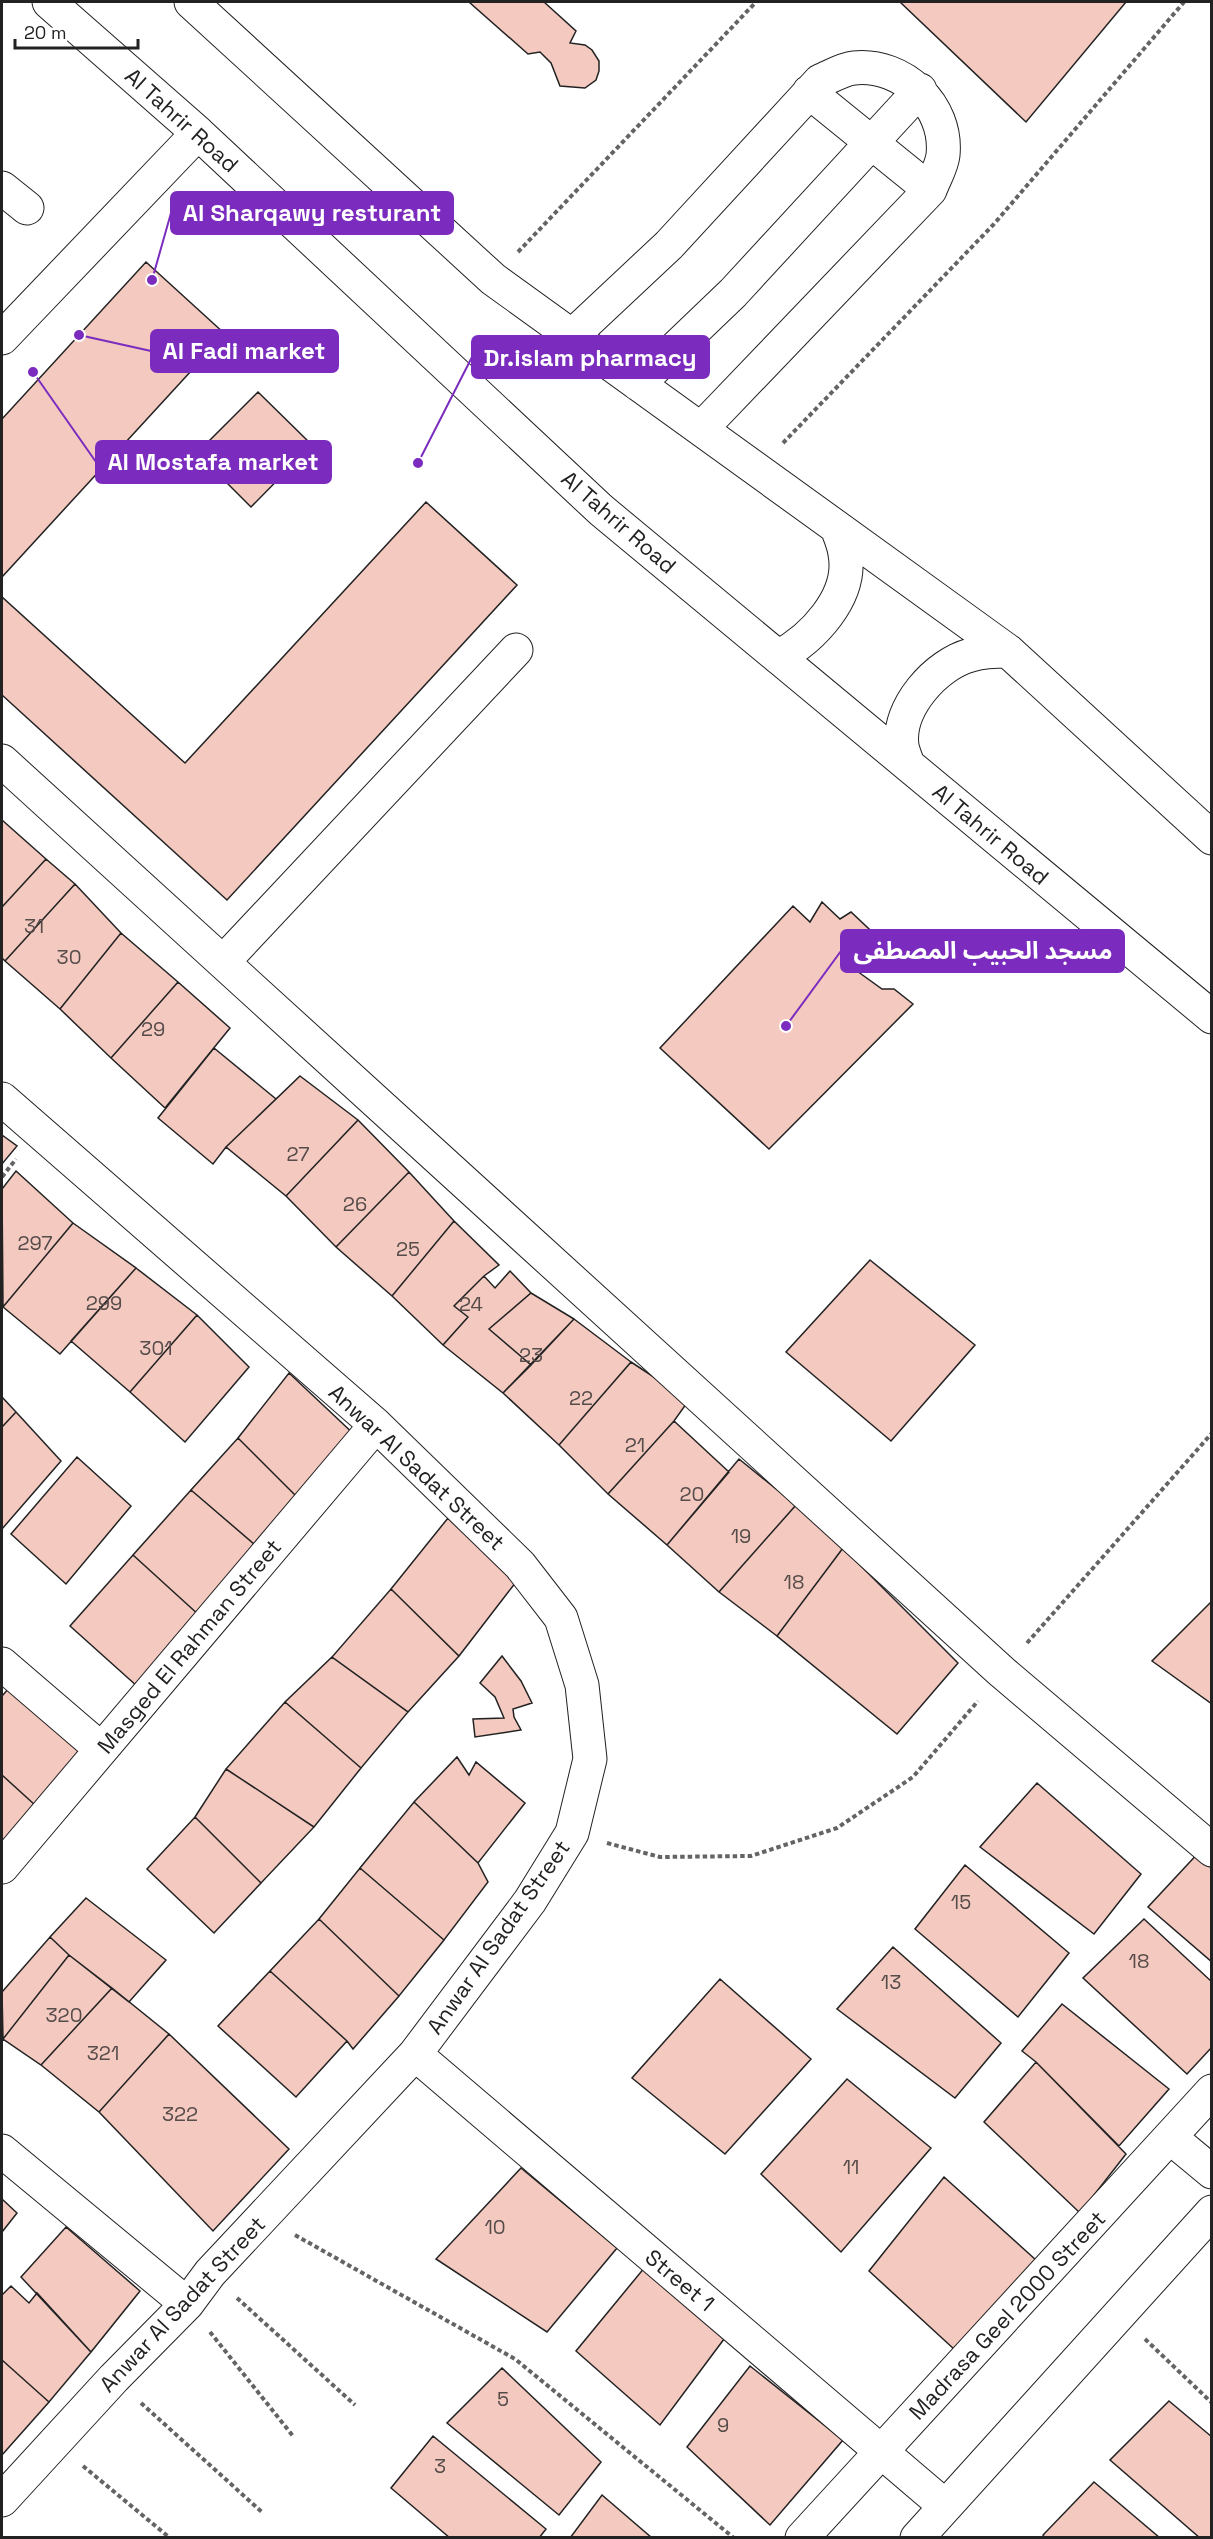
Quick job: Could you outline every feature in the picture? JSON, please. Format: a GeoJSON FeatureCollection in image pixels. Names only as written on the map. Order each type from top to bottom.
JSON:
{"type":"FeatureCollection","features":[{"type":"Feature","properties":{"kind":"street","name":"Al Tahrir Road"},"geometry":{"type":"LineString","coordinates":[[49,2],[198,134],[601,510],[1212,1017]]}},
{"type":"Feature","properties":{"kind":"street"},"geometry":{"type":"LineString","coordinates":[[190,2],[493,279],[1008,651],[1212,838]]}},
{"type":"Feature","properties":{"kind":"street"},"geometry":{"type":"LineString","coordinates":[[572,336],[669,245],[820,81],[853,68],[889,71],[920,90],[939,120],[943,156],[930,190],[701,429]]}},
{"type":"Feature","properties":{"kind":"street"},"geometry":{"type":"LineString","coordinates":[[638,384],[733,293],[920,90]]}},
{"type":"Feature","properties":{"kind":"street"},"geometry":{"type":"LineString","coordinates":[[809,92],[930,190]]}},
{"type":"Feature","properties":{"kind":"street"},"geometry":{"type":"LineString","coordinates":[[2,338],[198,134]]}},
{"type":"Feature","properties":{"kind":"street"},"geometry":{"type":"LineString","coordinates":[[2,188],[27,208]]}},
{"type":"Feature","properties":{"kind":"street"},"geometry":{"type":"LineString","coordinates":[[778,657],[811,635],[826,618],[837,599],[846,556],[837,528]]}},
{"type":"Feature","properties":{"kind":"street"},"geometry":{"type":"LineString","coordinates":[[223,962],[516,650]]}},
{"type":"Feature","properties":{"kind":"street"},"geometry":{"type":"LineString","coordinates":[[908,764],[902,746],[904,726],[910,707],[934,675],[951,663],[969,655],[988,651],[1008,651]]}},
{"type":"Feature","properties":{"kind":"street"},"geometry":{"type":"LineString","coordinates":[[2,761],[1002,1672],[1212,1850]]}},
{"type":"Feature","properties":{"kind":"street","name":"Anwar Al Sadat Street"},"geometry":{"type":"LineString","coordinates":[[2,1100],[376,1425],[520,1565],[561,1618],[582,1684],[591,1759],[572,1833],[530,1901],[415,2054],[210,2273],[187,2304],[114,2378],[2,2500]]}},
{"type":"Feature","properties":{"kind":"street","name":"Masged El Rahman Street"},"geometry":{"type":"LineString","coordinates":[[2,1868],[376,1425]]}},
{"type":"Feature","properties":{"kind":"street"},"geometry":{"type":"LineString","coordinates":[[2,1664],[101,1749]]}},
{"type":"Feature","properties":{"kind":"street","name":"Street 1"},"geometry":{"type":"LineString","coordinates":[[415,2054],[945,2506]]}},
{"type":"Feature","properties":{"kind":"street","name":"Madrasa Geel 2000 Street"},"geometry":{"type":"LineString","coordinates":[[802,2538],[1212,2091]]}},
{"type":"Feature","properties":{"kind":"street"},"geometry":{"type":"LineString","coordinates":[[1171,2138],[1212,2172]]}},
{"type":"Feature","properties":{"kind":"street"},"geometry":{"type":"LineString","coordinates":[[2,2151],[187,2304]]}},
{"type":"Feature","properties":{"kind":"street"},"geometry":{"type":"LineString","coordinates":[[917,2538],[1212,2212]]}},
{"type":"Feature","properties":{"kind":"path"},"geometry":{"type":"LineString","coordinates":[[493,279],[756,2]]}},
{"type":"Feature","properties":{"kind":"path"},"geometry":{"type":"LineString","coordinates":[[757,470],[994,224],[1184,2]]}},
{"type":"Feature","properties":{"kind":"path"},"geometry":{"type":"LineString","coordinates":[[572,1833],[660,1857],[750,1856],[837,1828],[913,1777],[1212,1433]]}},
{"type":"Feature","properties":{"kind":"path"},"geometry":{"type":"LineString","coordinates":[[263,2217],[515,2359],[735,2538]]}},
{"type":"Feature","properties":{"kind":"path"},"geometry":{"type":"LineString","coordinates":[[210,2273],[355,2405]]}},
{"type":"Feature","properties":{"kind":"path"},"geometry":{"type":"LineString","coordinates":[[187,2304],[293,2436]]}},
{"type":"Feature","properties":{"kind":"path"},"geometry":{"type":"LineString","coordinates":[[1119,2314],[1212,2403]]}},
{"type":"Feature","properties":{"kind":"path"},"geometry":{"type":"LineString","coordinates":[[114,2378],[262,2513]]}},
{"type":"Feature","properties":{"kind":"path"},"geometry":{"type":"LineString","coordinates":[[55,2443],[170,2538]]}},
{"type":"Feature","properties":{"kind":"building"},"geometry":{"type":"Polygon","coordinates":[[[469,2],[544,2],[576,31],[570,43],[585,45],[592,50],[599,61],[596,80],[585,88],[560,86],[551,63],[540,52],[528,54],[469,2]]]}},
{"type":"Feature","properties":{"kind":"building"},"geometry":{"type":"Polygon","coordinates":[[[900,2],[1126,2],[1026,122],[900,2]]]}},
{"type":"Feature","properties":{"kind":"building"},"geometry":{"type":"Polygon","coordinates":[[[146,262],[225,334],[2,577],[2,419],[146,262]]]}},
{"type":"Feature","properties":{"kind":"building"},"geometry":{"type":"Polygon","coordinates":[[[258,392],[312,445],[251,507],[197,453],[258,392]]]}},
{"type":"Feature","properties":{"kind":"building"},"geometry":{"type":"Polygon","coordinates":[[[426,502],[517,585],[227,900],[2,695],[2,597],[185,763],[426,502]]]}},
{"type":"Feature","properties":{"kind":"building"},"geometry":{"type":"Polygon","coordinates":[[[2,820],[46,859],[2,907],[2,820]]]}},
{"type":"Feature","properties":{"kind":"building"},"geometry":{"type":"Polygon","coordinates":[[[46,859],[75,884],[5,961],[2,958],[2,907],[46,859]]]}},
{"type":"Feature","properties":{"kind":"building"},"geometry":{"type":"Polygon","coordinates":[[[75,884],[121,933],[60,1009],[5,961],[75,884]]]}},
{"type":"Feature","properties":{"kind":"building"},"geometry":{"type":"Polygon","coordinates":[[[822,902],[840,919],[851,912],[884,943],[857,971],[882,989],[894,989],[913,1004],[769,1149],[660,1048],[793,906],[810,922],[822,902]]]}},
{"type":"Feature","properties":{"kind":"building"},"geometry":{"type":"Polygon","coordinates":[[[121,933],[178,982],[111,1058],[60,1009],[121,933]]]}},
{"type":"Feature","properties":{"kind":"building"},"geometry":{"type":"Polygon","coordinates":[[[178,982],[230,1028],[165,1108],[111,1058],[178,982]]]}},
{"type":"Feature","properties":{"kind":"building"},"geometry":{"type":"Polygon","coordinates":[[[214,1048],[276,1099],[226,1147],[213,1164],[158,1118],[214,1048]]]}},
{"type":"Feature","properties":{"kind":"building"},"geometry":{"type":"Polygon","coordinates":[[[300,1076],[358,1120],[286,1196],[226,1147],[300,1076]]]}},
{"type":"Feature","properties":{"kind":"building"},"geometry":{"type":"Polygon","coordinates":[[[358,1120],[409,1172],[336,1247],[286,1196],[358,1120]]]}},
{"type":"Feature","properties":{"kind":"building"},"geometry":{"type":"Polygon","coordinates":[[[2,1135],[17,1146],[2,1164],[2,1135]]]}},
{"type":"Feature","properties":{"kind":"building"},"geometry":{"type":"Polygon","coordinates":[[[16,1171],[73,1223],[3,1307],[2,1189],[16,1171]]]}},
{"type":"Feature","properties":{"kind":"building"},"geometry":{"type":"Polygon","coordinates":[[[409,1172],[454,1221],[392,1296],[336,1247],[409,1172]]]}},
{"type":"Feature","properties":{"kind":"building"},"geometry":{"type":"Polygon","coordinates":[[[454,1221],[499,1265],[484,1276],[454,1306],[468,1317],[443,1345],[392,1296],[454,1221]]]}},
{"type":"Feature","properties":{"kind":"building"},"geometry":{"type":"Polygon","coordinates":[[[73,1223],[136,1268],[60,1354],[3,1307],[73,1223]]]}},
{"type":"Feature","properties":{"kind":"building"},"geometry":{"type":"Polygon","coordinates":[[[870,1260],[975,1345],[891,1441],[786,1352],[870,1260]]]}},
{"type":"Feature","properties":{"kind":"building"},"geometry":{"type":"Polygon","coordinates":[[[136,1268],[197,1315],[130,1392],[71,1341],[136,1268]]]}},
{"type":"Feature","properties":{"kind":"building"},"geometry":{"type":"Polygon","coordinates":[[[510,1271],[531,1293],[489,1329],[531,1365],[503,1393],[443,1345],[468,1317],[454,1306],[484,1276],[495,1288],[510,1271]]]}},
{"type":"Feature","properties":{"kind":"building"},"geometry":{"type":"Polygon","coordinates":[[[531,1293],[574,1319],[531,1365],[489,1329],[531,1293]]]}},
{"type":"Feature","properties":{"kind":"building"},"geometry":{"type":"Polygon","coordinates":[[[197,1315],[249,1367],[185,1442],[130,1392],[197,1315]]]}},
{"type":"Feature","properties":{"kind":"building"},"geometry":{"type":"Polygon","coordinates":[[[574,1319],[631,1362],[559,1445],[503,1393],[574,1319]]]}},
{"type":"Feature","properties":{"kind":"building"},"geometry":{"type":"Polygon","coordinates":[[[631,1362],[689,1400],[674,1421],[608,1494],[559,1445],[631,1362]]]}},
{"type":"Feature","properties":{"kind":"building"},"geometry":{"type":"Polygon","coordinates":[[[289,1373],[358,1438],[301,1501],[238,1438],[289,1373]]]}},
{"type":"Feature","properties":{"kind":"building"},"geometry":{"type":"Polygon","coordinates":[[[2,1397],[16,1412],[2,1427],[2,1397]]]}},
{"type":"Feature","properties":{"kind":"building"},"geometry":{"type":"Polygon","coordinates":[[[16,1412],[61,1461],[2,1529],[2,1427],[16,1412]]]}},
{"type":"Feature","properties":{"kind":"building"},"geometry":{"type":"Polygon","coordinates":[[[674,1421],[729,1472],[667,1545],[608,1494],[674,1421]]]}},
{"type":"Feature","properties":{"kind":"building"},"geometry":{"type":"Polygon","coordinates":[[[238,1438],[301,1501],[261,1550],[191,1490],[238,1438]]]}},
{"type":"Feature","properties":{"kind":"building"},"geometry":{"type":"Polygon","coordinates":[[[77,1457],[131,1506],[66,1584],[11,1534],[77,1457]]]}},
{"type":"Feature","properties":{"kind":"building"},"geometry":{"type":"Polygon","coordinates":[[[739,1459],[796,1505],[719,1592],[667,1545],[739,1459]]]}},
{"type":"Feature","properties":{"kind":"building"},"geometry":{"type":"Polygon","coordinates":[[[191,1490],[261,1550],[200,1616],[133,1555],[191,1490]]]}},
{"type":"Feature","properties":{"kind":"building"},"geometry":{"type":"Polygon","coordinates":[[[796,1505],[843,1548],[777,1636],[719,1592],[796,1505]]]}},
{"type":"Feature","properties":{"kind":"building"},"geometry":{"type":"Polygon","coordinates":[[[448,1518],[516,1582],[459,1656],[391,1589],[448,1518]]]}},
{"type":"Feature","properties":{"kind":"building"},"geometry":{"type":"Polygon","coordinates":[[[843,1548],[958,1663],[897,1734],[777,1636],[843,1548]]]}},
{"type":"Feature","properties":{"kind":"building"},"geometry":{"type":"Polygon","coordinates":[[[133,1555],[200,1616],[138,1687],[70,1626],[133,1555]]]}},
{"type":"Feature","properties":{"kind":"building"},"geometry":{"type":"Polygon","coordinates":[[[391,1589],[459,1656],[408,1712],[332,1657],[391,1589]]]}},
{"type":"Feature","properties":{"kind":"building"},"geometry":{"type":"Polygon","coordinates":[[[1212,1601],[1212,1704],[1152,1661],[1212,1601]]]}},
{"type":"Feature","properties":{"kind":"building"},"geometry":{"type":"Polygon","coordinates":[[[502,1656],[521,1681],[532,1703],[513,1709],[514,1717],[521,1730],[475,1737],[473,1719],[504,1718],[495,1697],[480,1683],[502,1656]]]}},
{"type":"Feature","properties":{"kind":"building"},"geometry":{"type":"Polygon","coordinates":[[[332,1657],[408,1712],[361,1768],[285,1702],[332,1657]]]}},
{"type":"Feature","properties":{"kind":"building"},"geometry":{"type":"Polygon","coordinates":[[[9,1688],[83,1751],[35,1805],[2,1775],[2,1696],[9,1688]]]}},
{"type":"Feature","properties":{"kind":"building"},"geometry":{"type":"Polygon","coordinates":[[[285,1702],[361,1768],[314,1827],[226,1769],[285,1702]]]}},
{"type":"Feature","properties":{"kind":"building"},"geometry":{"type":"Polygon","coordinates":[[[457,1757],[469,1775],[476,1762],[525,1803],[478,1863],[414,1802],[457,1757]]]}},
{"type":"Feature","properties":{"kind":"building"},"geometry":{"type":"Polygon","coordinates":[[[226,1769],[314,1827],[261,1883],[195,1817],[226,1769]]]}},
{"type":"Feature","properties":{"kind":"building"},"geometry":{"type":"Polygon","coordinates":[[[2,1775],[35,1805],[2,1845],[2,1775]]]}},
{"type":"Feature","properties":{"kind":"building"},"geometry":{"type":"Polygon","coordinates":[[[1037,1783],[1141,1874],[1094,1934],[980,1847],[1037,1783]]]}},
{"type":"Feature","properties":{"kind":"building"},"geometry":{"type":"Polygon","coordinates":[[[414,1802],[478,1863],[488,1882],[444,1940],[360,1868],[414,1802]]]}},
{"type":"Feature","properties":{"kind":"building"},"geometry":{"type":"Polygon","coordinates":[[[195,1817],[261,1883],[214,1933],[147,1869],[195,1817]]]}},
{"type":"Feature","properties":{"kind":"building"},"geometry":{"type":"Polygon","coordinates":[[[1201,1850],[1212,1860],[1212,1962],[1148,1907],[1201,1850]]]}},
{"type":"Feature","properties":{"kind":"building"},"geometry":{"type":"Polygon","coordinates":[[[965,1865],[1069,1953],[1018,2017],[915,1929],[965,1865]]]}},
{"type":"Feature","properties":{"kind":"building"},"geometry":{"type":"Polygon","coordinates":[[[360,1868],[444,1940],[399,1996],[319,1919],[360,1868]]]}},
{"type":"Feature","properties":{"kind":"building"},"geometry":{"type":"Polygon","coordinates":[[[86,1898],[166,1960],[129,2002],[69,1955],[50,1937],[86,1898]]]}},
{"type":"Feature","properties":{"kind":"building"},"geometry":{"type":"Polygon","coordinates":[[[319,1919],[399,1996],[353,2049],[270,1971],[319,1919]]]}},
{"type":"Feature","properties":{"kind":"building"},"geometry":{"type":"Polygon","coordinates":[[[1144,1919],[1212,1982],[1212,2047],[1187,2074],[1083,1978],[1144,1919]]]}},
{"type":"Feature","properties":{"kind":"building"},"geometry":{"type":"Polygon","coordinates":[[[50,1937],[69,1955],[3,2039],[2,1992],[50,1937]]]}},
{"type":"Feature","properties":{"kind":"building"},"geometry":{"type":"Polygon","coordinates":[[[893,1947],[1001,2043],[955,2098],[837,2009],[893,1947]]]}},
{"type":"Feature","properties":{"kind":"building"},"geometry":{"type":"Polygon","coordinates":[[[69,1955],[112,1988],[41,2065],[3,2039],[69,1955]]]}},
{"type":"Feature","properties":{"kind":"building"},"geometry":{"type":"Polygon","coordinates":[[[270,1971],[347,2041],[296,2097],[218,2026],[270,1971]]]}},
{"type":"Feature","properties":{"kind":"building"},"geometry":{"type":"Polygon","coordinates":[[[720,1979],[811,2059],[725,2154],[632,2078],[720,1979]]]}},
{"type":"Feature","properties":{"kind":"building"},"geometry":{"type":"Polygon","coordinates":[[[112,1988],[169,2034],[99,2112],[41,2065],[112,1988]]]}},
{"type":"Feature","properties":{"kind":"building"},"geometry":{"type":"Polygon","coordinates":[[[1062,2004],[1169,2089],[1119,2146],[1036,2062],[1022,2051],[1062,2004]]]}},
{"type":"Feature","properties":{"kind":"building"},"geometry":{"type":"Polygon","coordinates":[[[169,2034],[289,2149],[213,2231],[99,2112],[169,2034]]]}},
{"type":"Feature","properties":{"kind":"building"},"geometry":{"type":"Polygon","coordinates":[[[1036,2062],[1126,2154],[1080,2213],[984,2122],[1036,2062]]]}},
{"type":"Feature","properties":{"kind":"building"},"geometry":{"type":"Polygon","coordinates":[[[847,2079],[931,2148],[841,2252],[761,2174],[847,2079]]]}},
{"type":"Feature","properties":{"kind":"building"},"geometry":{"type":"Polygon","coordinates":[[[521,2168],[617,2248],[547,2332],[436,2259],[521,2168]]]}},
{"type":"Feature","properties":{"kind":"building"},"geometry":{"type":"Polygon","coordinates":[[[944,2177],[1036,2260],[955,2350],[869,2271],[944,2177]]]}},
{"type":"Feature","properties":{"kind":"building"},"geometry":{"type":"Polygon","coordinates":[[[2,2199],[17,2213],[2,2232],[2,2199]]]}},
{"type":"Feature","properties":{"kind":"building"},"geometry":{"type":"Polygon","coordinates":[[[66,2227],[140,2291],[91,2352],[21,2277],[66,2227]]]}},
{"type":"Feature","properties":{"kind":"building"},"geometry":{"type":"Polygon","coordinates":[[[645,2267],[727,2335],[660,2425],[576,2351],[645,2267]]]}},
{"type":"Feature","properties":{"kind":"building"},"geometry":{"type":"Polygon","coordinates":[[[11,2286],[29,2303],[37,2293],[91,2352],[49,2402],[2,2360],[2,2295],[11,2286]]]}},
{"type":"Feature","properties":{"kind":"building"},"geometry":{"type":"Polygon","coordinates":[[[2,2360],[49,2402],[2,2455],[2,2360]]]}},
{"type":"Feature","properties":{"kind":"building"},"geometry":{"type":"Polygon","coordinates":[[[750,2366],[843,2440],[770,2525],[687,2447],[750,2366]]]}},
{"type":"Feature","properties":{"kind":"building"},"geometry":{"type":"Polygon","coordinates":[[[502,2368],[601,2462],[559,2515],[447,2423],[502,2368]]]}},
{"type":"Feature","properties":{"kind":"building"},"geometry":{"type":"Polygon","coordinates":[[[1169,2401],[1212,2437],[1212,2538],[1200,2538],[1110,2460],[1169,2401]]]}},
{"type":"Feature","properties":{"kind":"building"},"geometry":{"type":"Polygon","coordinates":[[[433,2436],[546,2529],[539,2538],[450,2538],[391,2488],[433,2436]]]}},
{"type":"Feature","properties":{"kind":"building"},"geometry":{"type":"Polygon","coordinates":[[[1094,2482],[1160,2538],[1045,2538],[1043,2535],[1094,2482]]]}},
{"type":"Feature","properties":{"kind":"building"},"geometry":{"type":"Polygon","coordinates":[[[602,2495],[652,2538],[570,2538],[602,2495]]]}},
{"type":"Feature","properties":{"kind":"place","name":"Al Sharqawy resturant"},"geometry":{"type":"Point","coordinates":[152,280]}},
{"type":"Feature","properties":{"kind":"place","name":"Al Fadi market"},"geometry":{"type":"Point","coordinates":[79,335]}},
{"type":"Feature","properties":{"kind":"place","name":"Al Mostafa market"},"geometry":{"type":"Point","coordinates":[33,372]}},
{"type":"Feature","properties":{"kind":"place","name":"Dr.islam pharmacy"},"geometry":{"type":"Point","coordinates":[418,463]}},
{"type":"Feature","properties":{"kind":"place","name":"مسجد الحبيب المصطفى"},"geometry":{"type":"Point","coordinates":[786,1026]}}]}
